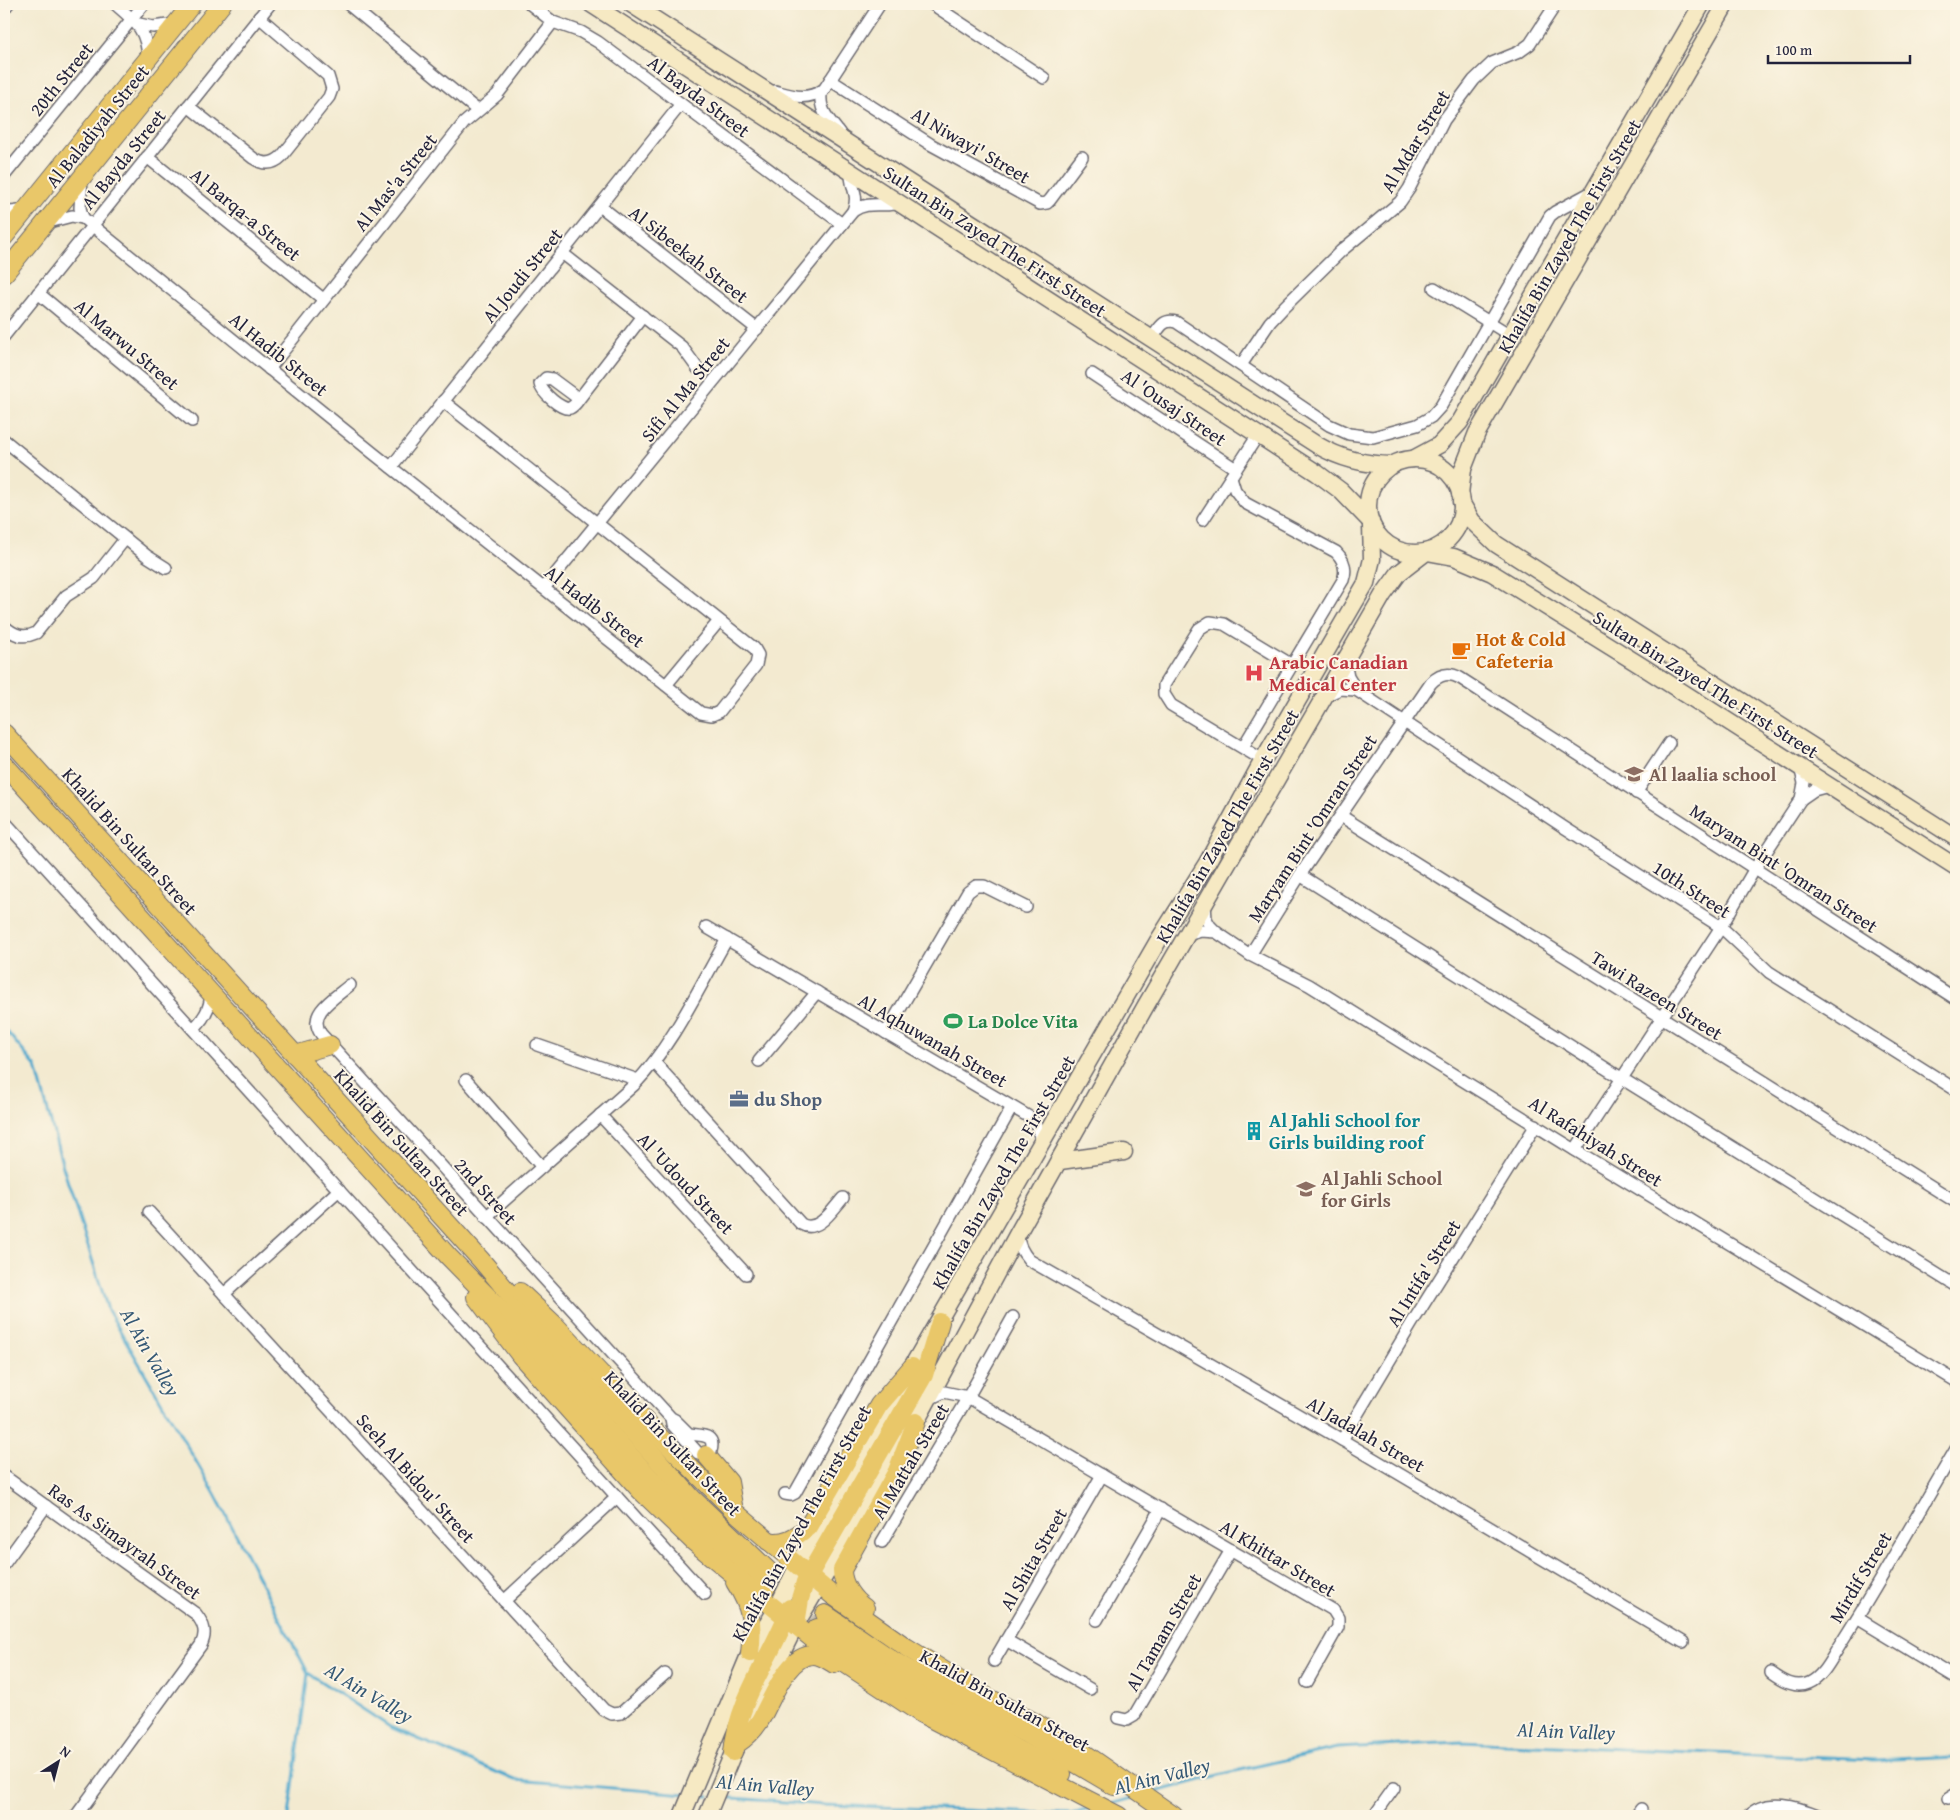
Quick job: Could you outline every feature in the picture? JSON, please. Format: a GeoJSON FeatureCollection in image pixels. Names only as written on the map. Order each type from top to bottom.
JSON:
{"type":"FeatureCollection","features":[{"type":"Feature","properties":{"kind":"main road","name":"Al Baladiyah Street"},"geometry":{"type":"LineString","coordinates":[[4,237],[192,4]]}},
{"type":"Feature","properties":{"kind":"main road","name":"Al Baladiyah Street"},"geometry":{"type":"LineString","coordinates":[[4,274],[222,4]]}},
{"type":"Feature","properties":{"kind":"main road","name":"Sultan Bin Zayed The First Street"},"geometry":{"type":"LineString","coordinates":[[591,4],[1329,482],[1351,501],[1371,524]]}},
{"type":"Feature","properties":{"kind":"main road","name":"Sultan Bin Zayed The First Street"},"geometry":{"type":"LineString","coordinates":[[631,4],[1328,452],[1353,461],[1393,465]]}},
{"type":"Feature","properties":{"kind":"main road","name":"Khalifa Bin Zayed The First Street"},"geometry":{"type":"LineString","coordinates":[[1412,460],[1440,445],[1454,430],[1702,4]]}},
{"type":"Feature","properties":{"kind":"main road","name":"Khalifa Bin Zayed The First Street"},"geometry":{"type":"LineString","coordinates":[[1461,498],[1464,469],[1477,433],[1726,4]]}},
{"type":"Feature","properties":{"kind":"main road"},"geometry":{"type":"LineString","coordinates":[[1412,460],[1428,462],[1442,469],[1456,484],[1461,498],[1461,515],[1452,534],[1445,542],[1426,552],[1406,552],[1396,549],[1379,536],[1371,524],[1368,503],[1373,485],[1385,470],[1393,465],[1412,460]]}},
{"type":"Feature","properties":{"kind":"main road","name":"Sultan Bin Zayed The First Street"},"geometry":{"type":"LineString","coordinates":[[1461,498],[1476,525],[1496,544],[1956,838]]}},
{"type":"Feature","properties":{"kind":"main road","name":"Khalifa Bin Zayed The First Street"},"geometry":{"type":"LineString","coordinates":[[682,1816],[750,1652],[786,1617],[912,1367],[940,1322],[1158,940],[1207,863],[1263,760],[1366,582],[1372,559],[1371,524]]}},
{"type":"Feature","properties":{"kind":"main road","name":"Sultan Bin Zayed The First Street"},"geometry":{"type":"LineString","coordinates":[[1426,552],[1454,557],[1492,573],[1956,867]]}},
{"type":"Feature","properties":{"kind":"main road","name":"Khalifa Bin Zayed The First Street"},"geometry":{"type":"LineString","coordinates":[[809,1574],[916,1422],[1018,1233],[1187,935],[1392,581],[1407,566],[1426,552]]}},
{"type":"Feature","properties":{"kind":"main road","name":"Khalid Bin Sultan Street"},"geometry":{"type":"LineString","coordinates":[[4,733],[481,1260],[530,1318],[692,1498],[770,1582],[681,1510],[643,1470],[504,1313],[449,1256],[4,764]]}},
{"type":"Feature","properties":{"kind":"main road"},"geometry":{"type":"LineString","coordinates":[[294,1054],[330,1045]]}},
{"type":"Feature","properties":{"kind":"main road"},"geometry":{"type":"LineString","coordinates":[[1060,1161],[1124,1152]]}},
{"type":"Feature","properties":{"kind":"main road"},"geometry":{"type":"LineString","coordinates":[[449,1256],[494,1323],[589,1433],[667,1516],[726,1569],[835,1657],[862,1677],[920,1714]]}},
{"type":"Feature","properties":{"kind":"main road"},"geometry":{"type":"LineString","coordinates":[[481,1260],[556,1326],[660,1437],[734,1511],[768,1541],[832,1595],[872,1624],[958,1679]]}},
{"type":"Feature","properties":{"kind":"main road"},"geometry":{"type":"LineString","coordinates":[[707,1816],[735,1748],[735,1733],[746,1698],[782,1629],[794,1593],[809,1574],[924,1375],[940,1322]]}},
{"type":"Feature","properties":{"kind":"main road"},"geometry":{"type":"LineString","coordinates":[[768,1541],[775,1543],[793,1538],[808,1527],[879,1405],[912,1367]]}},
{"type":"Feature","properties":{"kind":"main road"},"geometry":{"type":"LineString","coordinates":[[916,1422],[897,1471],[848,1556],[842,1570],[842,1575],[850,1594],[857,1603],[935,1659],[1022,1742],[1119,1816]]}},
{"type":"Feature","properties":{"kind":"main road"},"geometry":{"type":"LineString","coordinates":[[706,1455],[729,1482],[734,1511]]}},
{"type":"Feature","properties":{"kind":"main road"},"geometry":{"type":"LineString","coordinates":[[726,1569],[742,1593],[749,1611],[752,1627],[750,1652]]}},
{"type":"Feature","properties":{"kind":"main road","name":"Khalid Bin Sultan Street"},"geometry":{"type":"LineString","coordinates":[[821,1621],[962,1701],[1131,1816]]}},
{"type":"Feature","properties":{"kind":"main road"},"geometry":{"type":"LineString","coordinates":[[735,1748],[759,1722],[788,1669],[800,1658],[812,1654],[823,1657],[887,1699],[920,1714],[1022,1742],[1081,1750],[1174,1816]]}},
{"type":"Feature","properties":{"kind":"main road","name":"Khalid Bin Sultan Street"},"geometry":{"type":"LineString","coordinates":[[1022,1742],[1105,1781],[1169,1816]]}},
{"type":"Feature","properties":{"kind":"street"},"geometry":{"type":"LineString","coordinates":[[4,9],[8,4]]}},
{"type":"Feature","properties":{"kind":"street"},"geometry":{"type":"LineString","coordinates":[[115,4],[136,21],[154,27],[175,24]]}},
{"type":"Feature","properties":{"kind":"street","name":"20th Street"},"geometry":{"type":"LineString","coordinates":[[4,176],[136,21],[144,4]]}},
{"type":"Feature","properties":{"kind":"street","name":"Al Bayda Street"},"geometry":{"type":"LineString","coordinates":[[4,336],[38,293],[88,222],[147,157],[270,4]]}},
{"type":"Feature","properties":{"kind":"street"},"geometry":{"type":"LineString","coordinates":[[348,4],[477,110]]}},
{"type":"Feature","properties":{"kind":"street","name":"Al Bayda Street"},"geometry":{"type":"LineString","coordinates":[[530,4],[553,22],[572,28],[589,37],[842,224]]}},
{"type":"Feature","properties":{"kind":"street"},"geometry":{"type":"LineString","coordinates":[[845,142],[822,110],[820,100],[826,85],[880,4]]}},
{"type":"Feature","properties":{"kind":"street"},"geometry":{"type":"LineString","coordinates":[[932,4],[1044,78]]}},
{"type":"Feature","properties":{"kind":"street","name":"Al Mdar Street"},"geometry":{"type":"LineString","coordinates":[[1241,365],[1270,322],[1291,300],[1341,251],[1400,202],[1409,189],[1444,120],[1477,76],[1492,63],[1519,52],[1530,44],[1556,4]]}},
{"type":"Feature","properties":{"kind":"street"},"geometry":{"type":"LineString","coordinates":[[188,106],[253,158],[266,163],[279,159],[321,108],[331,93],[332,84],[328,76],[259,17]]}},
{"type":"Feature","properties":{"kind":"street"},"geometry":{"type":"LineString","coordinates":[[136,21],[145,37],[148,59]]}},
{"type":"Feature","properties":{"kind":"street","name":"Al Mas'a Street"},"geometry":{"type":"LineString","coordinates":[[269,368],[464,123],[477,110],[497,95],[553,22]]}},
{"type":"Feature","properties":{"kind":"street"},"geometry":{"type":"LineString","coordinates":[[763,89],[803,98],[814,95],[826,85]]}},
{"type":"Feature","properties":{"kind":"street","name":"Al Niwayi' Street"},"geometry":{"type":"LineString","coordinates":[[826,85],[1040,204],[1047,203],[1050,200],[1082,157]]}},
{"type":"Feature","properties":{"kind":"street","name":"Al Joudi Street"},"geometry":{"type":"LineString","coordinates":[[391,467],[681,104]]}},
{"type":"Feature","properties":{"kind":"street","name":"Al Barqa-a Street"},"geometry":{"type":"LineString","coordinates":[[147,157],[324,299]]}},
{"type":"Feature","properties":{"kind":"street"},"geometry":{"type":"LineString","coordinates":[[851,172],[851,180],[856,198],[853,211]]}},
{"type":"Feature","properties":{"kind":"street"},"geometry":{"type":"LineString","coordinates":[[82,178],[80,208],[88,222]]}},
{"type":"Feature","properties":{"kind":"street"},"geometry":{"type":"LineString","coordinates":[[1152,338],[1164,322],[1176,322],[1334,427],[1358,436],[1373,437],[1417,425],[1437,412],[1550,216],[1594,190]]}},
{"type":"Feature","properties":{"kind":"street"},"geometry":{"type":"LineString","coordinates":[[853,211],[868,204],[890,205],[900,203]]}},
{"type":"Feature","properties":{"kind":"street","name":"Al Sibeekah Street"},"geometry":{"type":"LineString","coordinates":[[600,206],[756,329]]}},
{"type":"Feature","properties":{"kind":"street"},"geometry":{"type":"LineString","coordinates":[[1561,209],[1570,219],[1573,227]]}},
{"type":"Feature","properties":{"kind":"street"},"geometry":{"type":"LineString","coordinates":[[4,211],[25,210]]}},
{"type":"Feature","properties":{"kind":"street","name":"Sifi Al Ma Street"},"geometry":{"type":"LineString","coordinates":[[544,588],[853,211]]}},
{"type":"Feature","properties":{"kind":"street"},"geometry":{"type":"LineString","coordinates":[[45,223],[72,216],[88,222]]}},
{"type":"Feature","properties":{"kind":"street","name":"Al Hadib Street"},"geometry":{"type":"LineString","coordinates":[[88,222],[391,467],[701,713],[712,715],[722,709],[756,665],[758,658],[754,648],[443,401]]}},
{"type":"Feature","properties":{"kind":"street"},"geometry":{"type":"LineString","coordinates":[[4,228],[4,237]]}},
{"type":"Feature","properties":{"kind":"street"},"geometry":{"type":"LineString","coordinates":[[562,253],[682,346],[698,369]]}},
{"type":"Feature","properties":{"kind":"street"},"geometry":{"type":"LineString","coordinates":[[1434,288],[1510,335]]}},
{"type":"Feature","properties":{"kind":"street","name":"Al Marwu Street"},"geometry":{"type":"LineString","coordinates":[[38,293],[192,421]]}},
{"type":"Feature","properties":{"kind":"street"},"geometry":{"type":"LineString","coordinates":[[579,399],[643,316]]}},
{"type":"Feature","properties":{"kind":"street","name":"Al 'Ousaj Street"},"geometry":{"type":"LineString","coordinates":[[1092,374],[1233,473]]}},
{"type":"Feature","properties":{"kind":"street","name":"Al 'Ousaj Street"},"geometry":{"type":"LineString","coordinates":[[1203,520],[1258,435]]}},
{"type":"Feature","properties":{"kind":"street"},"geometry":{"type":"LineString","coordinates":[[4,440],[125,539],[166,568]]}},
{"type":"Feature","properties":{"kind":"street"},"geometry":{"type":"LineString","coordinates":[[1233,473],[1237,494],[1246,503],[1336,552],[1344,565],[1343,580],[1243,747]]}},
{"type":"Feature","properties":{"kind":"street"},"geometry":{"type":"LineString","coordinates":[[4,626],[20,636],[36,633],[66,596],[94,578],[125,539]]}},
{"type":"Feature","properties":{"kind":"street"},"geometry":{"type":"LineString","coordinates":[[666,685],[719,620]]}},
{"type":"Feature","properties":{"kind":"street"},"geometry":{"type":"LineString","coordinates":[[1263,760],[1170,705],[1164,694],[1166,681],[1199,629],[1210,622],[1224,624],[1292,665]]}},
{"type":"Feature","properties":{"kind":"street"},"geometry":{"type":"LineString","coordinates":[[1345,662],[1348,677],[1356,690],[1404,722]]}},
{"type":"Feature","properties":{"kind":"street","name":"Maryam Bint 'Omran Street"},"geometry":{"type":"LineString","coordinates":[[1250,955],[1300,875],[1404,722],[1434,680],[1446,674],[1456,676],[1956,999]]}},
{"type":"Feature","properties":{"kind":"street"},"geometry":{"type":"LineString","coordinates":[[1325,696],[1340,690],[1356,690]]}},
{"type":"Feature","properties":{"kind":"street","name":"10th Street"},"geometry":{"type":"LineString","coordinates":[[1404,722],[1721,926],[1770,972],[1956,1090]]}},
{"type":"Feature","properties":{"kind":"street"},"geometry":{"type":"LineString","coordinates":[[1636,793],[1670,743]]}},
{"type":"Feature","properties":{"kind":"street"},"geometry":{"type":"LineString","coordinates":[[1800,767],[1804,783],[1802,799]]}},
{"type":"Feature","properties":{"kind":"street"},"geometry":{"type":"LineString","coordinates":[[1575,1150],[1721,926],[1754,870],[1802,799],[1814,790],[1829,786]]}},
{"type":"Feature","properties":{"kind":"street","name":"Tawi Razeen Street"},"geometry":{"type":"LineString","coordinates":[[1341,816],[1660,1018],[1956,1202]]}},
{"type":"Feature","properties":{"kind":"street"},"geometry":{"type":"LineString","coordinates":[[4,821],[196,1026],[339,1190],[704,1594]]}},
{"type":"Feature","properties":{"kind":"street"},"geometry":{"type":"LineString","coordinates":[[1300,875],[1621,1078],[1956,1286]]}},
{"type":"Feature","properties":{"kind":"street"},"geometry":{"type":"LineString","coordinates":[[886,1033],[968,892],[976,886],[988,887],[1026,906]]}},
{"type":"Feature","properties":{"kind":"street"},"geometry":{"type":"LineString","coordinates":[[1206,903],[1206,919],[1216,932]]}},
{"type":"Feature","properties":{"kind":"street","name":"Al Aqhuwanah Street"},"geometry":{"type":"LineString","coordinates":[[706,926],[1030,1118]]}},
{"type":"Feature","properties":{"kind":"street"},"geometry":{"type":"LineString","coordinates":[[1187,935],[1201,931],[1216,932]]}},
{"type":"Feature","properties":{"kind":"street","name":"Al Rafahiyah Street"},"geometry":{"type":"LineString","coordinates":[[1216,932],[1250,955],[1309,985],[1575,1150],[1956,1381]]}},
{"type":"Feature","properties":{"kind":"street"},"geometry":{"type":"LineString","coordinates":[[486,1217],[600,1116],[654,1062],[676,1030],[726,939]]}},
{"type":"Feature","properties":{"kind":"street","name":"2nd Street"},"geometry":{"type":"LineString","coordinates":[[350,985],[320,1010],[316,1018],[318,1030],[486,1217],[671,1418],[689,1434],[699,1434],[708,1438],[712,1448],[706,1455],[698,1453],[672,1424],[671,1418]]}},
{"type":"Feature","properties":{"kind":"street"},"geometry":{"type":"LineString","coordinates":[[759,1061],[817,992]]}},
{"type":"Feature","properties":{"kind":"street"},"geometry":{"type":"LineString","coordinates":[[196,1026],[207,1012],[211,994]]}},
{"type":"Feature","properties":{"kind":"street"},"geometry":{"type":"LineString","coordinates":[[196,1026],[218,1016],[230,1015]]}},
{"type":"Feature","properties":{"kind":"street"},"geometry":{"type":"LineString","coordinates":[[537,1045],[638,1080]]}},
{"type":"Feature","properties":{"kind":"street"},"geometry":{"type":"LineString","coordinates":[[654,1062],[801,1224],[808,1227],[816,1226],[844,1198]]}},
{"type":"Feature","properties":{"kind":"street"},"geometry":{"type":"LineString","coordinates":[[466,1080],[542,1167]]}},
{"type":"Feature","properties":{"kind":"street"},"geometry":{"type":"LineString","coordinates":[[785,1494],[791,1495],[795,1493],[1012,1107]]}},
{"type":"Feature","properties":{"kind":"street"},"geometry":{"type":"LineString","coordinates":[[1030,1118],[1041,1118],[1059,1114]]}},
{"type":"Feature","properties":{"kind":"street","name":"Al 'Udoud Street"},"geometry":{"type":"LineString","coordinates":[[600,1116],[746,1274]]}},
{"type":"Feature","properties":{"kind":"street"},"geometry":{"type":"LineString","coordinates":[[1030,1118],[1037,1126],[1042,1142]]}},
{"type":"Feature","properties":{"kind":"street","name":"Al Intifa' Street"},"geometry":{"type":"LineString","coordinates":[[1342,1440],[1412,1323],[1536,1125]]}},
{"type":"Feature","properties":{"kind":"street"},"geometry":{"type":"LineString","coordinates":[[224,1294],[339,1190]]}},
{"type":"Feature","properties":{"kind":"street","name":"Seeh Al Bidou' Street"},"geometry":{"type":"LineString","coordinates":[[149,1212],[608,1713],[616,1714],[624,1711],[665,1674]]}},
{"type":"Feature","properties":{"kind":"street"},"geometry":{"type":"LineString","coordinates":[[1018,1233],[1020,1247],[1029,1260]]}},
{"type":"Feature","properties":{"kind":"street"},"geometry":{"type":"LineString","coordinates":[[1001,1265],[1006,1261],[1029,1260]]}},
{"type":"Feature","properties":{"kind":"street","name":"Al Jadalah Street"},"geometry":{"type":"LineString","coordinates":[[1029,1260],[1342,1440],[1683,1642]]}},
{"type":"Feature","properties":{"kind":"street","name":"Al Mattah Street"},"geometry":{"type":"LineString","coordinates":[[882,1542],[1012,1317]]}},
{"type":"Feature","properties":{"kind":"street","name":"Al Khittar Street"},"geometry":{"type":"LineString","coordinates":[[946,1364],[946,1378],[949,1384],[965,1396],[1329,1607],[1336,1614],[1338,1627],[1307,1682]]}},
{"type":"Feature","properties":{"kind":"street","name":"Al Khittar Street"},"geometry":{"type":"LineString","coordinates":[[926,1402],[940,1393],[965,1396]]}},
{"type":"Feature","properties":{"kind":"street","name":"Mirdif Street"},"geometry":{"type":"LineString","coordinates":[[1771,1674],[1791,1684],[1803,1685],[1820,1676],[1857,1618],[1956,1449]]}},
{"type":"Feature","properties":{"kind":"street","name":"Al Shita Street"},"geometry":{"type":"LineString","coordinates":[[994,1661],[1102,1475]]}},
{"type":"Feature","properties":{"kind":"street","name":"Ras As Simayrah Street"},"geometry":{"type":"LineString","coordinates":[[4,1476],[196,1614],[203,1624],[204,1631],[201,1645],[76,1816]]}},
{"type":"Feature","properties":{"kind":"street"},"geometry":{"type":"LineString","coordinates":[[504,1601],[617,1497]]}},
{"type":"Feature","properties":{"kind":"street"},"geometry":{"type":"LineString","coordinates":[[4,1564],[46,1506]]}},
{"type":"Feature","properties":{"kind":"street"},"geometry":{"type":"LineString","coordinates":[[1097,1620],[1161,1510]]}},
{"type":"Feature","properties":{"kind":"street","name":"Al Tamam Street"},"geometry":{"type":"LineString","coordinates":[[1118,1718],[1127,1720],[1134,1716],[1231,1550]]}},
{"type":"Feature","properties":{"kind":"street"},"geometry":{"type":"LineString","coordinates":[[1857,1618],[1956,1678]]}},
{"type":"Feature","properties":{"kind":"street"},"geometry":{"type":"LineString","coordinates":[[1006,1640],[1090,1689]]}},
{"type":"Feature","properties":{"kind":"street"},"geometry":{"type":"LineString","coordinates":[[1379,1815],[1394,1788]]}},
{"type":"Feature","properties":{"kind":"street"},"geometry":{"type":"LineString","coordinates":[[1749,1816],[1762,1807],[1773,1805],[1793,1808],[1820,1816]]}},
{"type":"Feature","properties":{"kind":"waterway","name":"Al Ain Valley"},"geometry":{"type":"LineString","coordinates":[[4,1028],[36,1067],[63,1167],[108,1310],[215,1494],[308,1673],[390,1727],[515,1780],[686,1794]]}},
{"type":"Feature","properties":{"kind":"waterway"},"geometry":{"type":"LineString","coordinates":[[289,1816],[308,1673]]}},
{"type":"Feature","properties":{"kind":"waterway","name":"Al Ain Valley"},"geometry":{"type":"LineString","coordinates":[[1152,1793],[1227,1773],[1337,1748],[1462,1742],[1874,1760],[1956,1756]]}},
{"type":"Feature","properties":{"kind":"waterway","name":"Al Ain Valley"},"geometry":{"type":"LineString","coordinates":[[695,1795],[709,1796]]}},
{"type":"Feature","properties":{"kind":"waterway","name":"Al Ain Valley"},"geometry":{"type":"LineString","coordinates":[[720,1797],[824,1805],[1071,1814],[1090,1809]]}},
{"type":"Feature","properties":{"kind":"waterway","name":"Al Ain Valley"},"geometry":{"type":"LineString","coordinates":[[1111,1804],[1136,1797]]}},
{"type":"Feature","properties":{"kind":"tunnel"},"geometry":{"type":"LineString","coordinates":[[766,1588],[817,1628]]}},
{"type":"Feature","properties":{"kind":"place","name":"Hot & Cold Cafeteria"},"geometry":{"type":"Point","coordinates":[1461,650]}},
{"type":"Feature","properties":{"kind":"place","name":"Arabic Canadian Medical Center"},"geometry":{"type":"Point","coordinates":[1254,673]}},
{"type":"Feature","properties":{"kind":"place","name":"Al laalia school"},"geometry":{"type":"Point","coordinates":[1634,774]}},
{"type":"Feature","properties":{"kind":"place","name":"La Dolce Vita"},"geometry":{"type":"Point","coordinates":[953,1021]}},
{"type":"Feature","properties":{"kind":"place","name":"du Shop"},"geometry":{"type":"Point","coordinates":[739,1099]}},
{"type":"Feature","properties":{"kind":"place","name":"Al Jahli School for Girls building roof"},"geometry":{"type":"Point","coordinates":[1254,1131]}},
{"type":"Feature","properties":{"kind":"place","name":"Al Jahli School for Girls"},"geometry":{"type":"Point","coordinates":[1306,1189]}}]}
